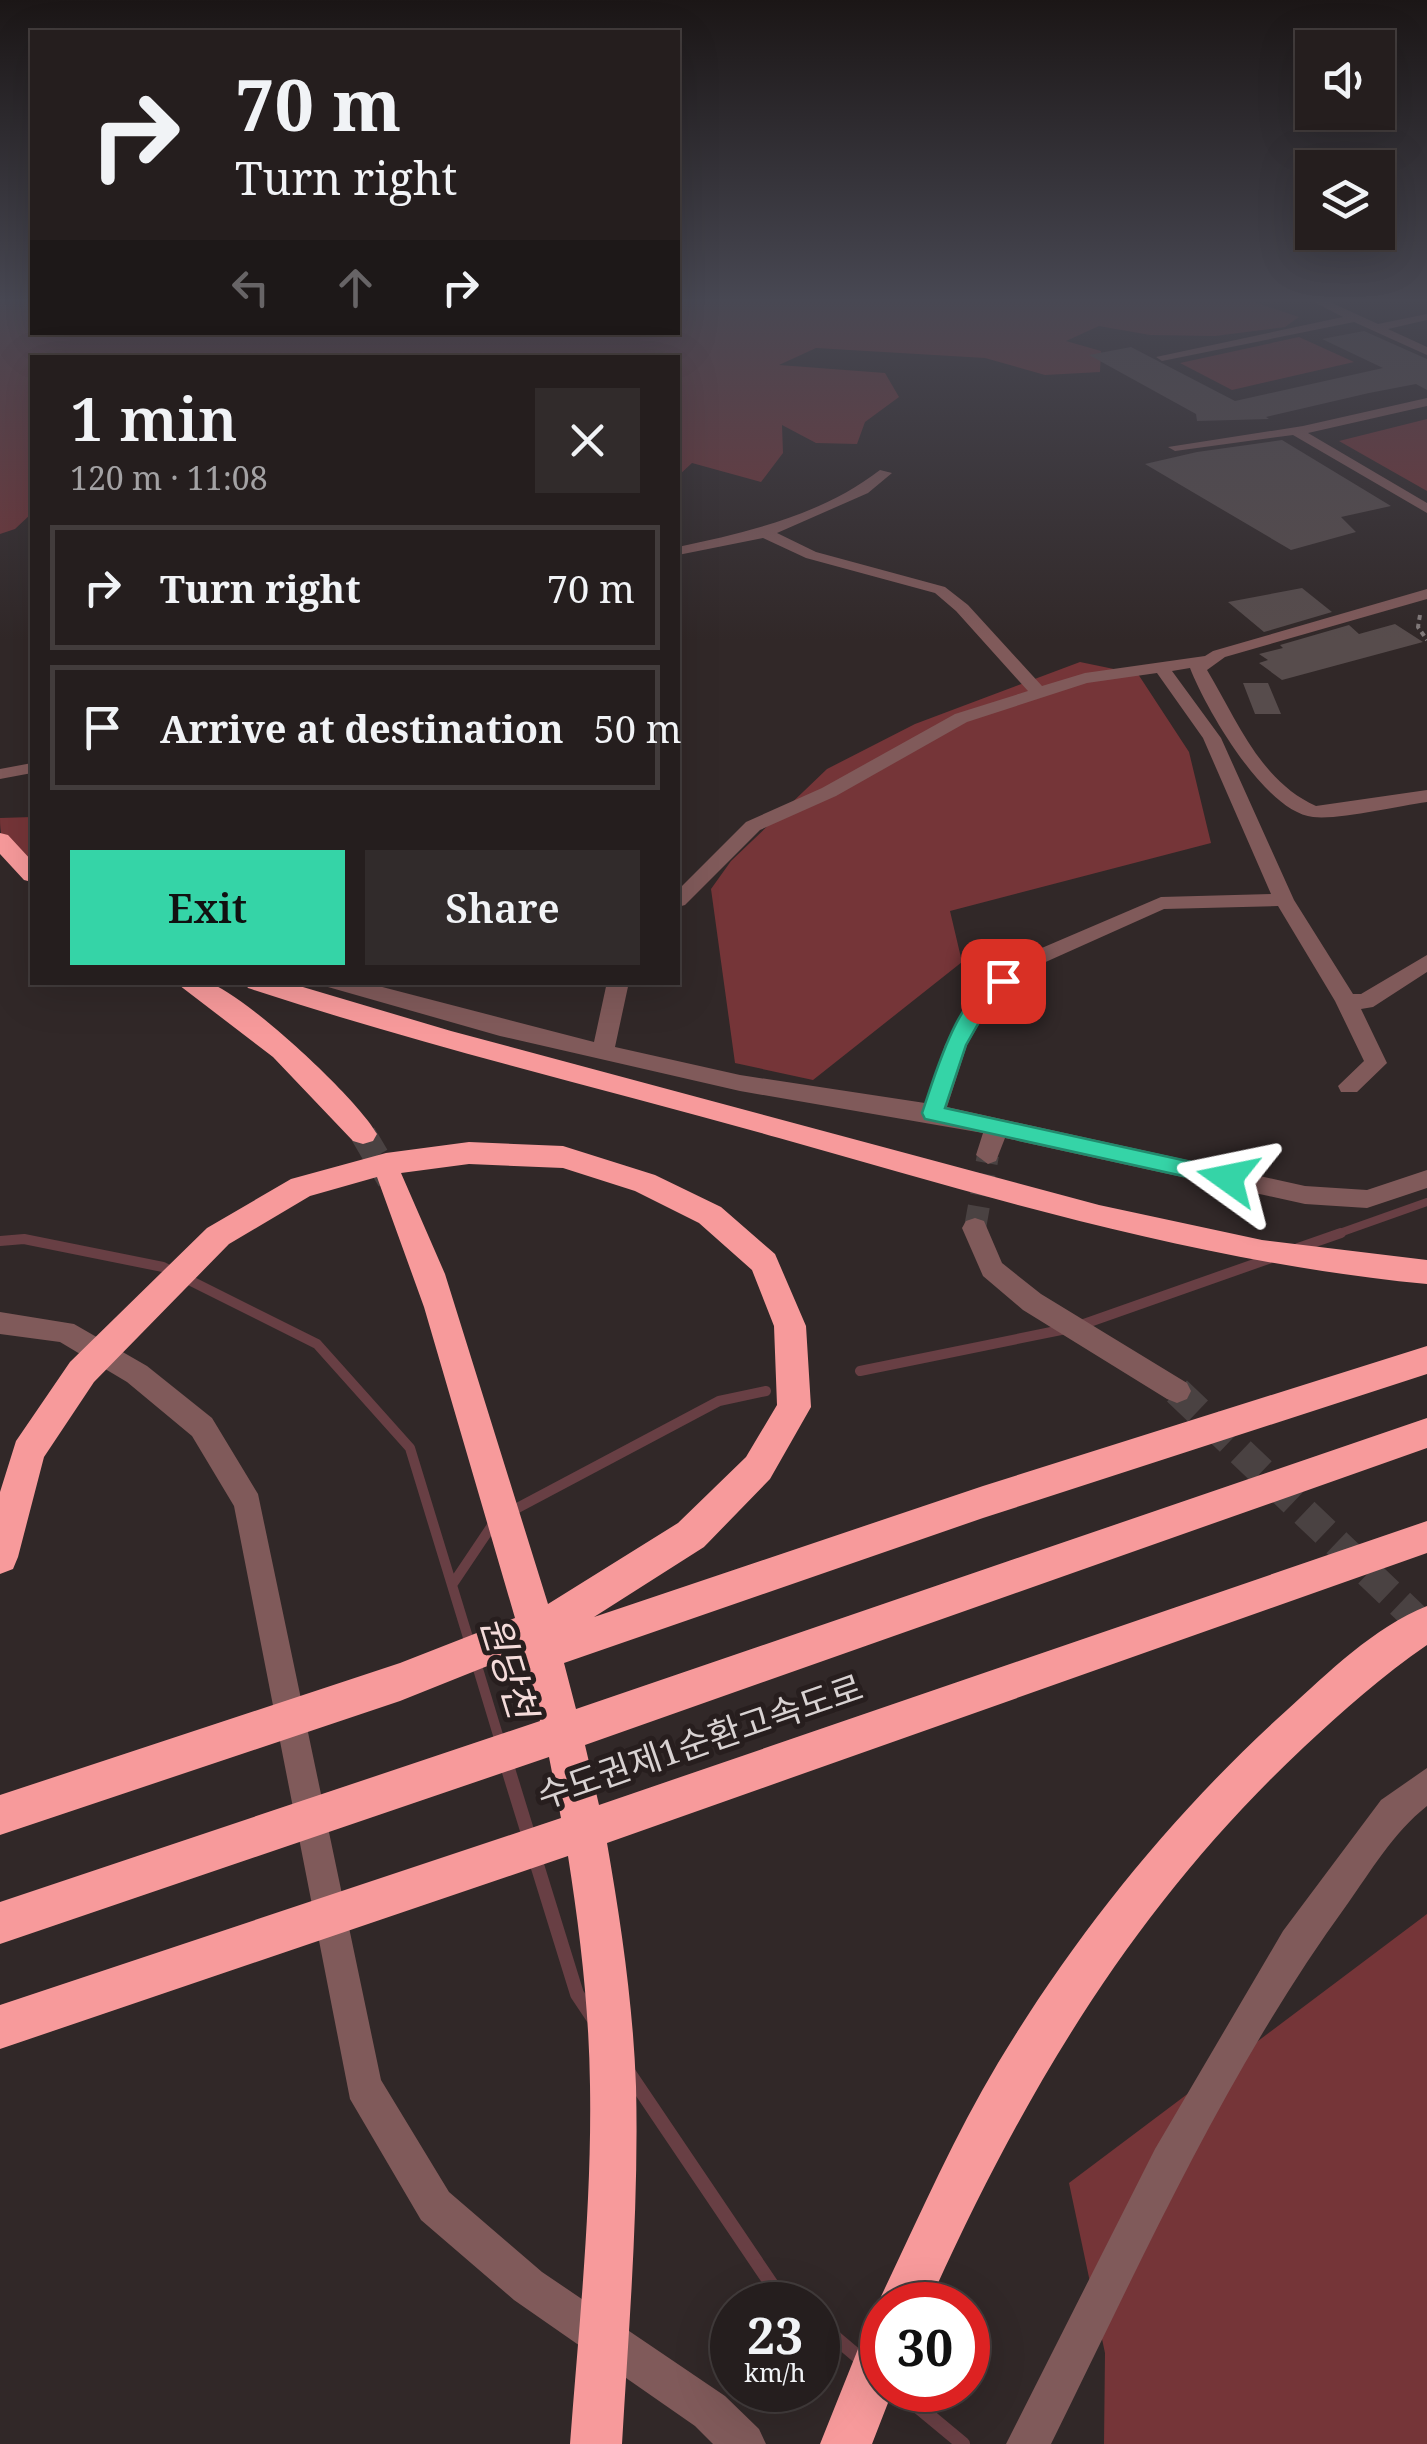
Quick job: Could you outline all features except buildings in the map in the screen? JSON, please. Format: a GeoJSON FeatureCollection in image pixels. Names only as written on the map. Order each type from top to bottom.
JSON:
{"type":"FeatureCollection","features":[{"type":"Feature","properties":{"kind":"highway"},"geometry":{"type":"LineString","coordinates":[[0,840],[29,874]]}},
{"type":"Feature","properties":{"kind":"highway"},"geometry":{"type":"LineString","coordinates":[[192,985],[269,1036],[308,1070],[364,1134]]}},
{"type":"Feature","properties":{"kind":"highway"},"geometry":{"type":"LineString","coordinates":[[269,985],[1161,1231],[1321,1263],[1427,1272]]}},
{"type":"Feature","properties":{"kind":"highway"},"geometry":{"type":"LineString","coordinates":[[0,1556],[28,1452],[82,1372],[218,1236],[301,1186],[386,1164],[468,1152],[564,1157],[645,1183],[710,1215],[764,1263],[790,1326],[794,1408],[758,1468],[690,1534],[557,1633]]}},
{"type":"Feature","properties":{"kind":"highway"},"geometry":{"type":"LineString","coordinates":[[390,1180],[425,1257],[516,1553],[558,1698],[590,1868],[606,1982],[612,2081],[611,2209],[596,2444]]}},
{"type":"Feature","properties":{"kind":"highway"},"geometry":{"type":"LineString","coordinates":[[0,1814],[400,1682],[1427,1360]]}},
{"type":"Feature","properties":{"kind":"highway","name":"수도권제1순환고속도로"},"geometry":{"type":"LineString","coordinates":[[0,1922],[584,1726],[1427,1433]]}},
{"type":"Feature","properties":{"kind":"highway","name":"수도권제1순환고속도로"},"geometry":{"type":"LineString","coordinates":[[0,2027],[610,1822],[1427,1537]]}},
{"type":"Feature","properties":{"kind":"highway"},"geometry":{"type":"LineString","coordinates":[[913,2282],[980,2141],[1031,2052],[1091,1960],[1179,1848],[1270,1750],[1357,1674],[1427,1624]]}},
{"type":"Feature","properties":{"kind":"highway"},"geometry":{"type":"LineString","coordinates":[[846,2444],[860,2408]]}},
{"type":"Feature","properties":{"kind":"street"},"geometry":{"type":"LineString","coordinates":[[1174,447],[1295,431],[1381,412]]}},
{"type":"Feature","properties":{"kind":"street"},"geometry":{"type":"LineString","coordinates":[[1295,431],[1427,509]]}},
{"type":"Feature","properties":{"kind":"street"},"geometry":{"type":"LineString","coordinates":[[680,551],[765,532],[863,490],[885,473]]}},
{"type":"Feature","properties":{"kind":"street"},"geometry":{"type":"LineString","coordinates":[[765,532],[810,554],[940,590],[962,608],[1040,692]]}},
{"type":"Feature","properties":{"kind":"street"},"geometry":{"type":"LineString","coordinates":[[680,899],[753,826],[829,792],[961,718],[1084,678],[1204,661],[1427,594]]}},
{"type":"Feature","properties":{"kind":"street"},"geometry":{"type":"LineString","coordinates":[[1204,661],[1198,669],[1205,685],[1229,718],[1258,771],[1294,803],[1314,812],[1427,796]]}},
{"type":"Feature","properties":{"kind":"street"},"geometry":{"type":"LineString","coordinates":[[1162,667],[1212,738],[1284,900],[1346,1001],[1376,1062],[1349,1086]]}},
{"type":"Feature","properties":{"kind":"street"},"geometry":{"type":"LineString","coordinates":[[0,774],[30,768]]}},
{"type":"Feature","properties":{"kind":"street"},"geometry":{"type":"LineString","coordinates":[[933,1113],[956,1045],[983,998],[1023,964],[1161,903],[1284,900]]}},
{"type":"Feature","properties":{"kind":"street"},"geometry":{"type":"LineString","coordinates":[[1346,1001],[1365,1002],[1427,962]]}},
{"type":"Feature","properties":{"kind":"street"},"geometry":{"type":"LineString","coordinates":[[348,985],[740,1082],[933,1113],[1305,1195],[1367,1199],[1427,1179]]}},
{"type":"Feature","properties":{"kind":"street"},"geometry":{"type":"LineString","coordinates":[[603,1051],[617,985]]}},
{"type":"Feature","properties":{"kind":"street"},"geometry":{"type":"LineString","coordinates":[[988,1155],[997,1128]]}},
{"type":"Feature","properties":{"kind":"street"},"geometry":{"type":"LineString","coordinates":[[975,1228],[992,1269],[1032,1302],[1176,1391]]}},
{"type":"Feature","properties":{"kind":"street"},"geometry":{"type":"LineString","coordinates":[[0,1324],[65,1332],[137,1374],[202,1427],[248,1503],[363,2086],[435,2206],[528,2286],[710,2410],[744,2444]]}},
{"type":"Feature","properties":{"kind":"street"},"geometry":{"type":"LineString","coordinates":[[1028,2444],[1169,2163],[1296,1944],[1392,1812],[1427,1785]]}},
{"type":"Feature","properties":{"kind":"path"},"geometry":{"type":"LineString","coordinates":[[1427,612],[1417,620],[1427,640]]}},
{"type":"Feature","properties":{"kind":"shaded area"},"geometry":{"type":"Polygon","coordinates":[[[0,412],[30,412],[30,515],[15,529],[0,534],[0,412]]]}},
{"type":"Feature","properties":{"kind":"shaded area"},"geometry":{"type":"Polygon","coordinates":[[[680,412],[879,412],[865,422],[857,444],[816,443],[782,425],[783,453],[761,482],[692,463],[680,474],[680,412]]]}},
{"type":"Feature","properties":{"kind":"shaded area"},"geometry":{"type":"Polygon","coordinates":[[[1427,419],[1427,491],[1339,441],[1427,419]]]}},
{"type":"Feature","properties":{"kind":"shaded area"},"geometry":{"type":"Polygon","coordinates":[[[1080,662],[1138,674],[1189,752],[1211,843],[950,911],[962,962],[813,1080],[735,1063],[711,889],[731,861],[827,769],[915,724],[1080,662]]]}},
{"type":"Feature","properties":{"kind":"shaded area"},"geometry":{"type":"Polygon","coordinates":[[[30,817],[30,866],[7,848],[0,818],[30,817]]]}},
{"type":"Feature","properties":{"kind":"shaded area"},"geometry":{"type":"Polygon","coordinates":[[[1427,1914],[1427,2444],[1104,2444],[1105,2353],[1069,2183],[1427,1914]]]}},
{"type":"Feature","properties":{"kind":"waterway"},"geometry":{"type":"LineString","coordinates":[[1334,1235],[1427,1202]]}},
{"type":"Feature","properties":{"kind":"waterway"},"geometry":{"type":"LineString","coordinates":[[1298,1248],[1341,1233]]}},
{"type":"Feature","properties":{"kind":"waterway","name":"원당천"},"geometry":{"type":"LineString","coordinates":[[0,1241],[24,1239],[163,1267],[317,1344],[410,1448],[470,1644]]}},
{"type":"Feature","properties":{"kind":"waterway"},"geometry":{"type":"LineString","coordinates":[[1081,1325],[1274,1257]]}},
{"type":"Feature","properties":{"kind":"waterway"},"geometry":{"type":"LineString","coordinates":[[860,1371],[1066,1329]]}},
{"type":"Feature","properties":{"kind":"waterway"},"geometry":{"type":"LineString","coordinates":[[508,1513],[719,1401],[766,1391]]}},
{"type":"Feature","properties":{"kind":"waterway"},"geometry":{"type":"LineString","coordinates":[[452,1585],[495,1521]]}},
{"type":"Feature","properties":{"kind":"waterway","name":"원당천"},"geometry":{"type":"LineString","coordinates":[[475,1659],[501,1745]]}},
{"type":"Feature","properties":{"kind":"waterway","name":"원당천"},"geometry":{"type":"LineString","coordinates":[[505,1759],[530,1840]]}},
{"type":"Feature","properties":{"kind":"waterway","name":"원당천"},"geometry":{"type":"LineString","coordinates":[[534,1855],[577,1994],[593,2018]]}},
{"type":"Feature","properties":{"kind":"waterway","name":"원당천"},"geometry":{"type":"LineString","coordinates":[[629,2073],[770,2282]]}},
{"type":"Feature","properties":{"kind":"waterway","name":"원당천"},"geometry":{"type":"LineString","coordinates":[[840,2342],[860,2358]]}},
{"type":"Feature","properties":{"kind":"waterway","name":"원당천"},"geometry":{"type":"LineString","coordinates":[[924,2412],[963,2444]]}},
{"type":"Feature","properties":{"kind":"tunnel"},"geometry":{"type":"LineString","coordinates":[[363,1134],[390,1180]]}},
{"type":"Feature","properties":{"kind":"tunnel"},"geometry":{"type":"LineString","coordinates":[[975,1228],[988,1155]]}},
{"type":"Feature","properties":{"kind":"tunnel"},"geometry":{"type":"LineString","coordinates":[[1177,1391],[1427,1629]]}},
{"type":"Feature","properties":{"kind":"route"},"geometry":{"type":"LineString","coordinates":[[1003,981],[983,998],[956,1045],[933,1113],[1228,1178]]}}]}
